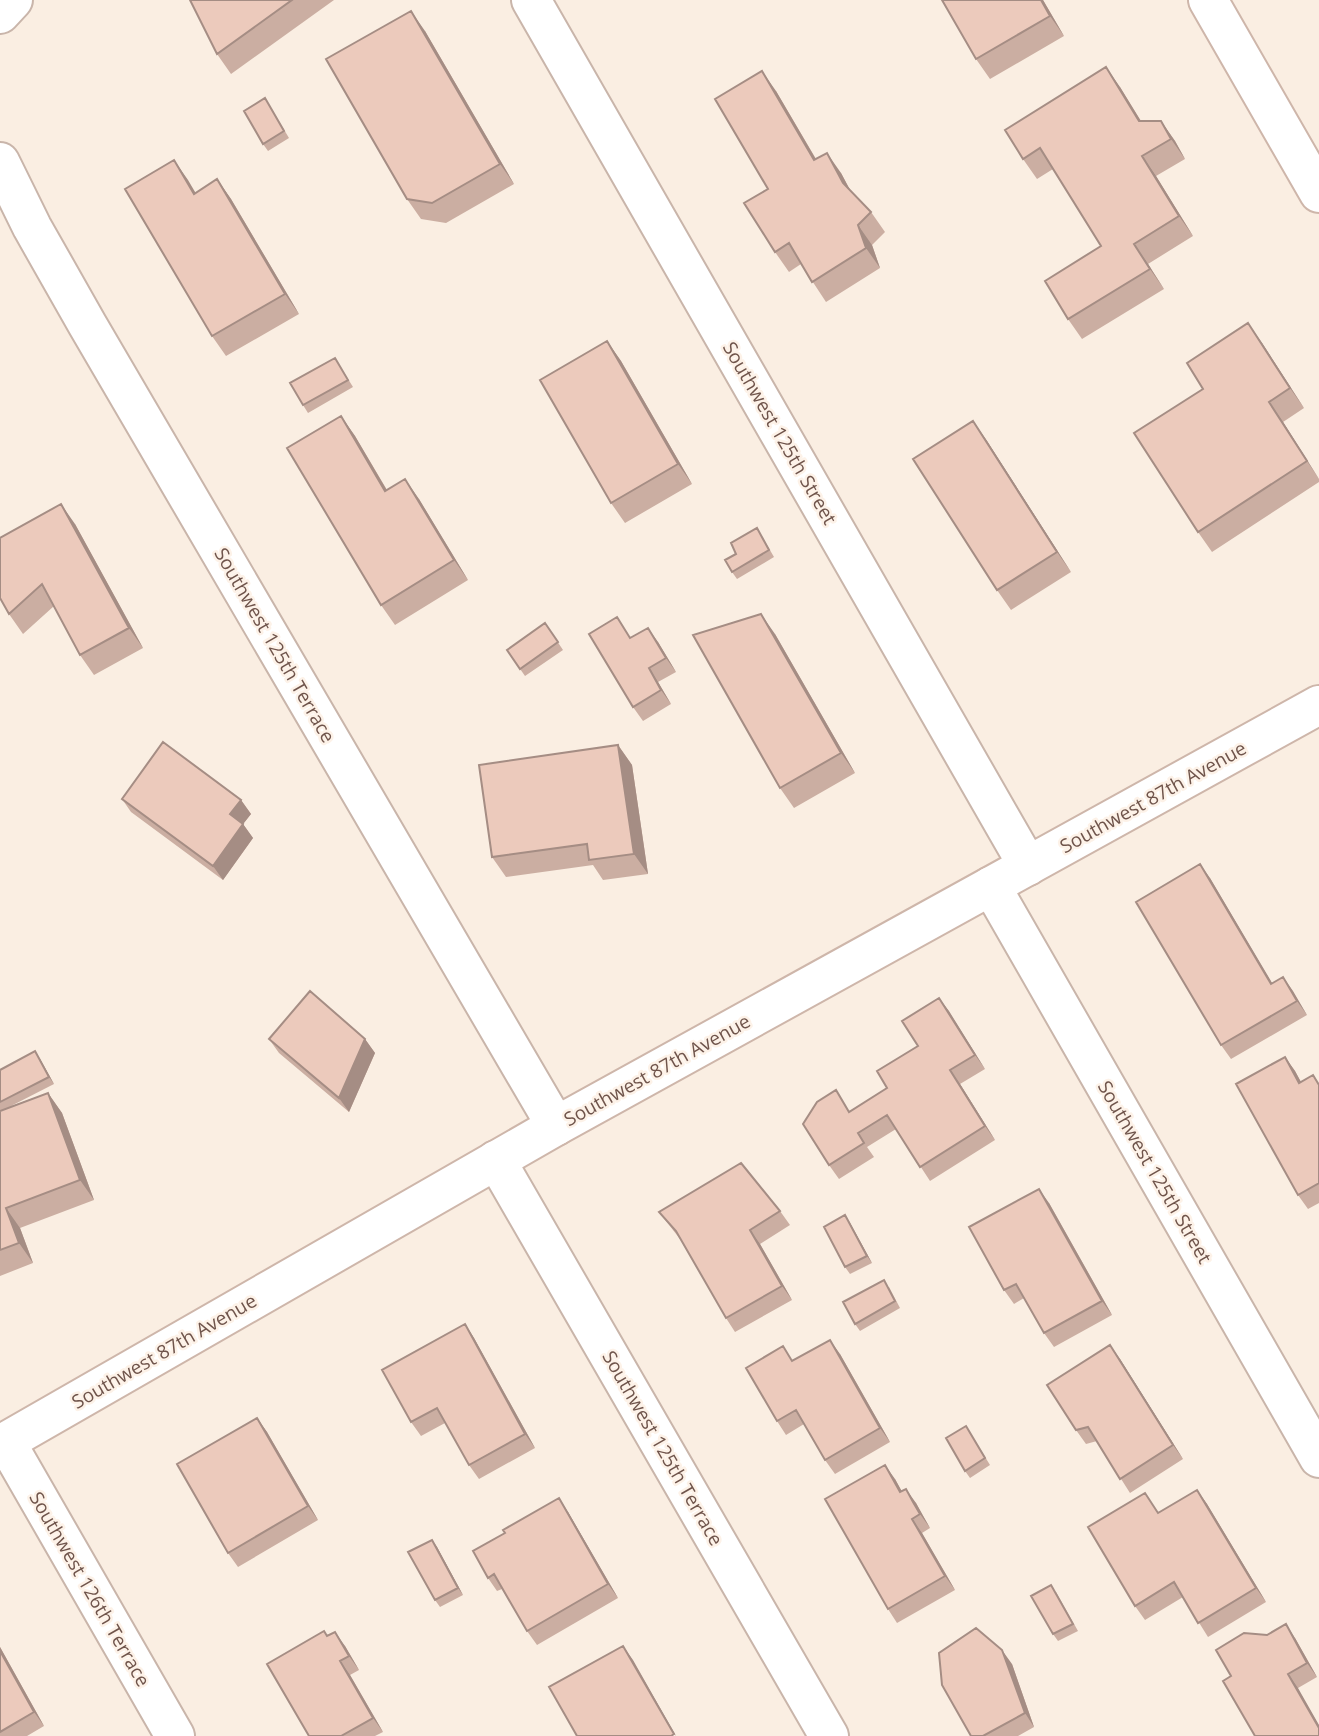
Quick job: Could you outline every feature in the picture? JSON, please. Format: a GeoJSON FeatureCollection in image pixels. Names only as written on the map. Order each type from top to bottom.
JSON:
{"type":"FeatureCollection","features":[{"type":"Feature","properties":{"kind":"street"},"geometry":{"type":"LineString","coordinates":[[0,14],[13,0]]}},
{"type":"Feature","properties":{"kind":"street","name":"Southwest 125th Street"},"geometry":{"type":"LineString","coordinates":[[531,0],[1028,866]]}},
{"type":"Feature","properties":{"kind":"street"},"geometry":{"type":"LineString","coordinates":[[1208,0],[1319,193]]}},
{"type":"Feature","properties":{"kind":"street","name":"Southwest 125th Terrace"},"geometry":{"type":"LineString","coordinates":[[0,162],[16,221],[556,1126]]}},
{"type":"Feature","properties":{"kind":"street","name":"Southwest 87th Avenue"},"geometry":{"type":"LineString","coordinates":[[3,1443],[556,1126],[1319,705]]}},
{"type":"Feature","properties":{"kind":"street","name":"Southwest 125th Street"},"geometry":{"type":"LineString","coordinates":[[991,886],[1319,1458]]}},
{"type":"Feature","properties":{"kind":"street","name":"Southwest 125th Terrace"},"geometry":{"type":"LineString","coordinates":[[496,1160],[829,1736]]}},
{"type":"Feature","properties":{"kind":"street","name":"Southwest 126th Terrace"},"geometry":{"type":"LineString","coordinates":[[3,1443],[175,1736]]}},
{"type":"Feature","properties":{"kind":"building"},"geometry":{"type":"Polygon","coordinates":[[[190,0],[292,0],[217,54],[190,0]]]}},
{"type":"Feature","properties":{"kind":"building"},"geometry":{"type":"Polygon","coordinates":[[[942,0],[1041,0],[1050,16],[976,59],[942,0]]]}},
{"type":"Feature","properties":{"kind":"building"},"geometry":{"type":"Polygon","coordinates":[[[411,11],[500,164],[432,203],[407,199],[326,59],[411,11]]]}},
{"type":"Feature","properties":{"kind":"building"},"geometry":{"type":"Polygon","coordinates":[[[1106,67],[1139,121],[1161,121],[1171,139],[1142,156],[1179,216],[1134,244],[1150,269],[1068,319],[1045,281],[1101,246],[1040,148],[1023,159],[1005,130],[1106,67]]]}},
{"type":"Feature","properties":{"kind":"building"},"geometry":{"type":"Polygon","coordinates":[[[762,71],[814,160],[827,153],[843,183],[871,212],[858,225],[866,248],[812,282],[789,243],[775,252],[744,203],[768,189],[715,99],[762,71]]]}},
{"type":"Feature","properties":{"kind":"building"},"geometry":{"type":"Polygon","coordinates":[[[265,98],[284,131],[263,144],[244,111],[265,98]]]}},
{"type":"Feature","properties":{"kind":"building"},"geometry":{"type":"Polygon","coordinates":[[[174,160],[194,194],[217,179],[285,294],[212,336],[125,189],[174,160]]]}},
{"type":"Feature","properties":{"kind":"building"},"geometry":{"type":"Polygon","coordinates":[[[1248,323],[1290,388],[1269,402],[1307,461],[1198,532],[1134,433],[1203,389],[1187,363],[1248,323]]]}},
{"type":"Feature","properties":{"kind":"building"},"geometry":{"type":"Polygon","coordinates":[[[607,341],[678,464],[611,503],[540,380],[607,341]]]}},
{"type":"Feature","properties":{"kind":"building"},"geometry":{"type":"Polygon","coordinates":[[[335,358],[348,380],[303,405],[290,383],[335,358]]]}},
{"type":"Feature","properties":{"kind":"building"},"geometry":{"type":"Polygon","coordinates":[[[341,416],[385,491],[405,479],[454,560],[381,605],[287,448],[341,416]]]}},
{"type":"Feature","properties":{"kind":"building"},"geometry":{"type":"Polygon","coordinates":[[[973,421],[1057,552],[997,590],[913,459],[973,421]]]}},
{"type":"Feature","properties":{"kind":"building"},"geometry":{"type":"Polygon","coordinates":[[[61,504],[129,628],[80,655],[42,584],[9,614],[0,598],[0,538],[61,504]]]}},
{"type":"Feature","properties":{"kind":"building"},"geometry":{"type":"Polygon","coordinates":[[[757,528],[769,550],[732,572],[725,560],[736,554],[731,543],[757,528]]]}},
{"type":"Feature","properties":{"kind":"building"},"geometry":{"type":"Polygon","coordinates":[[[761,614],[841,753],[780,788],[693,635],[761,614]]]}},
{"type":"Feature","properties":{"kind":"building"},"geometry":{"type":"Polygon","coordinates":[[[617,617],[630,638],[648,628],[666,658],[649,668],[661,690],[633,707],[589,634],[617,617]]]}},
{"type":"Feature","properties":{"kind":"building"},"geometry":{"type":"Polygon","coordinates":[[[545,623],[558,642],[520,669],[507,650],[545,623]]]}},
{"type":"Feature","properties":{"kind":"building"},"geometry":{"type":"Polygon","coordinates":[[[163,742],[241,800],[230,814],[243,824],[213,866],[122,799],[163,742]]]}},
{"type":"Feature","properties":{"kind":"building"},"geometry":{"type":"Polygon","coordinates":[[[618,745],[634,854],[589,860],[587,844],[492,857],[479,765],[618,745]]]}},
{"type":"Feature","properties":{"kind":"building"},"geometry":{"type":"Polygon","coordinates":[[[1200,864],[1271,984],[1283,977],[1297,1001],[1221,1045],[1136,902],[1200,864]]]}},
{"type":"Feature","properties":{"kind":"building"},"geometry":{"type":"Polygon","coordinates":[[[310,991],[365,1039],[339,1098],[269,1039],[310,991]]]}},
{"type":"Feature","properties":{"kind":"building"},"geometry":{"type":"Polygon","coordinates":[[[939,998],[975,1055],[950,1070],[985,1126],[920,1167],[887,1115],[858,1133],[864,1143],[829,1165],[803,1124],[817,1102],[836,1090],[849,1112],[887,1088],[877,1071],[918,1046],[902,1021],[939,998]]]}},
{"type":"Feature","properties":{"kind":"building"},"geometry":{"type":"Polygon","coordinates":[[[35,1051],[49,1077],[0,1102],[0,1070],[35,1051]]]}},
{"type":"Feature","properties":{"kind":"building"},"geometry":{"type":"Polygon","coordinates":[[[1285,1057],[1299,1083],[1313,1075],[1319,1085],[1319,1183],[1298,1195],[1236,1084],[1285,1057]]]}},
{"type":"Feature","properties":{"kind":"building"},"geometry":{"type":"Polygon","coordinates":[[[48,1093],[80,1180],[6,1208],[19,1243],[0,1250],[0,1111],[48,1093]]]}},
{"type":"Feature","properties":{"kind":"building"},"geometry":{"type":"Polygon","coordinates":[[[741,1163],[780,1211],[750,1230],[782,1286],[726,1318],[676,1231],[659,1212],[741,1163]]]}},
{"type":"Feature","properties":{"kind":"building"},"geometry":{"type":"Polygon","coordinates":[[[1039,1189],[1102,1301],[1044,1333],[1016,1284],[1004,1290],[969,1227],[1039,1189]]]}},
{"type":"Feature","properties":{"kind":"building"},"geometry":{"type":"Polygon","coordinates":[[[845,1215],[867,1256],[845,1267],[824,1227],[845,1215]]]}},
{"type":"Feature","properties":{"kind":"building"},"geometry":{"type":"Polygon","coordinates":[[[884,1280],[895,1301],[855,1324],[843,1302],[884,1280]]]}},
{"type":"Feature","properties":{"kind":"building"},"geometry":{"type":"Polygon","coordinates":[[[465,1324],[525,1434],[469,1465],[437,1408],[411,1422],[382,1370],[465,1324]]]}},
{"type":"Feature","properties":{"kind":"building"},"geometry":{"type":"Polygon","coordinates":[[[830,1340],[880,1428],[825,1460],[796,1410],[777,1421],[746,1368],[783,1346],[792,1361],[830,1340]]]}},
{"type":"Feature","properties":{"kind":"building"},"geometry":{"type":"Polygon","coordinates":[[[1110,1345],[1173,1445],[1120,1479],[1088,1427],[1076,1430],[1047,1385],[1110,1345]]]}},
{"type":"Feature","properties":{"kind":"building"},"geometry":{"type":"Polygon","coordinates":[[[257,1418],[308,1506],[228,1553],[177,1464],[257,1418]]]}},
{"type":"Feature","properties":{"kind":"building"},"geometry":{"type":"Polygon","coordinates":[[[966,1426],[985,1458],[965,1471],[946,1438],[966,1426]]]}},
{"type":"Feature","properties":{"kind":"building"},"geometry":{"type":"Polygon","coordinates":[[[885,1465],[900,1492],[906,1489],[920,1514],[912,1519],[945,1576],[888,1609],[825,1499],[885,1465]]]}},
{"type":"Feature","properties":{"kind":"building"},"geometry":{"type":"Polygon","coordinates":[[[1197,1490],[1256,1588],[1198,1623],[1174,1582],[1135,1606],[1088,1527],[1145,1493],[1158,1513],[1197,1490]]]}},
{"type":"Feature","properties":{"kind":"building"},"geometry":{"type":"Polygon","coordinates":[[[559,1498],[608,1584],[527,1631],[494,1574],[488,1578],[473,1551],[505,1533],[503,1530],[559,1498]]]}},
{"type":"Feature","properties":{"kind":"building"},"geometry":{"type":"Polygon","coordinates":[[[432,1540],[458,1588],[435,1600],[408,1552],[432,1540]]]}},
{"type":"Feature","properties":{"kind":"building"},"geometry":{"type":"Polygon","coordinates":[[[1051,1585],[1073,1624],[1053,1634],[1031,1596],[1051,1585]]]}},
{"type":"Feature","properties":{"kind":"building"},"geometry":{"type":"Polygon","coordinates":[[[1286,1624],[1307,1663],[1288,1674],[1319,1728],[1319,1736],[1255,1736],[1223,1681],[1231,1676],[1216,1650],[1244,1633],[1267,1635],[1286,1624]]]}},
{"type":"Feature","properties":{"kind":"building"},"geometry":{"type":"Polygon","coordinates":[[[976,1628],[1002,1650],[1025,1713],[983,1736],[971,1736],[942,1685],[939,1653],[976,1628]]]}},
{"type":"Feature","properties":{"kind":"building"},"geometry":{"type":"Polygon","coordinates":[[[324,1631],[327,1636],[335,1632],[349,1656],[340,1661],[373,1718],[341,1736],[309,1736],[267,1664],[324,1631]]]}},
{"type":"Feature","properties":{"kind":"building"},"geometry":{"type":"Polygon","coordinates":[[[623,1646],[674,1734],[671,1736],[577,1736],[549,1687],[623,1646]]]}},
{"type":"Feature","properties":{"kind":"building"},"geometry":{"type":"Polygon","coordinates":[[[0,1651],[34,1712],[0,1732],[0,1651]]]}}]}
